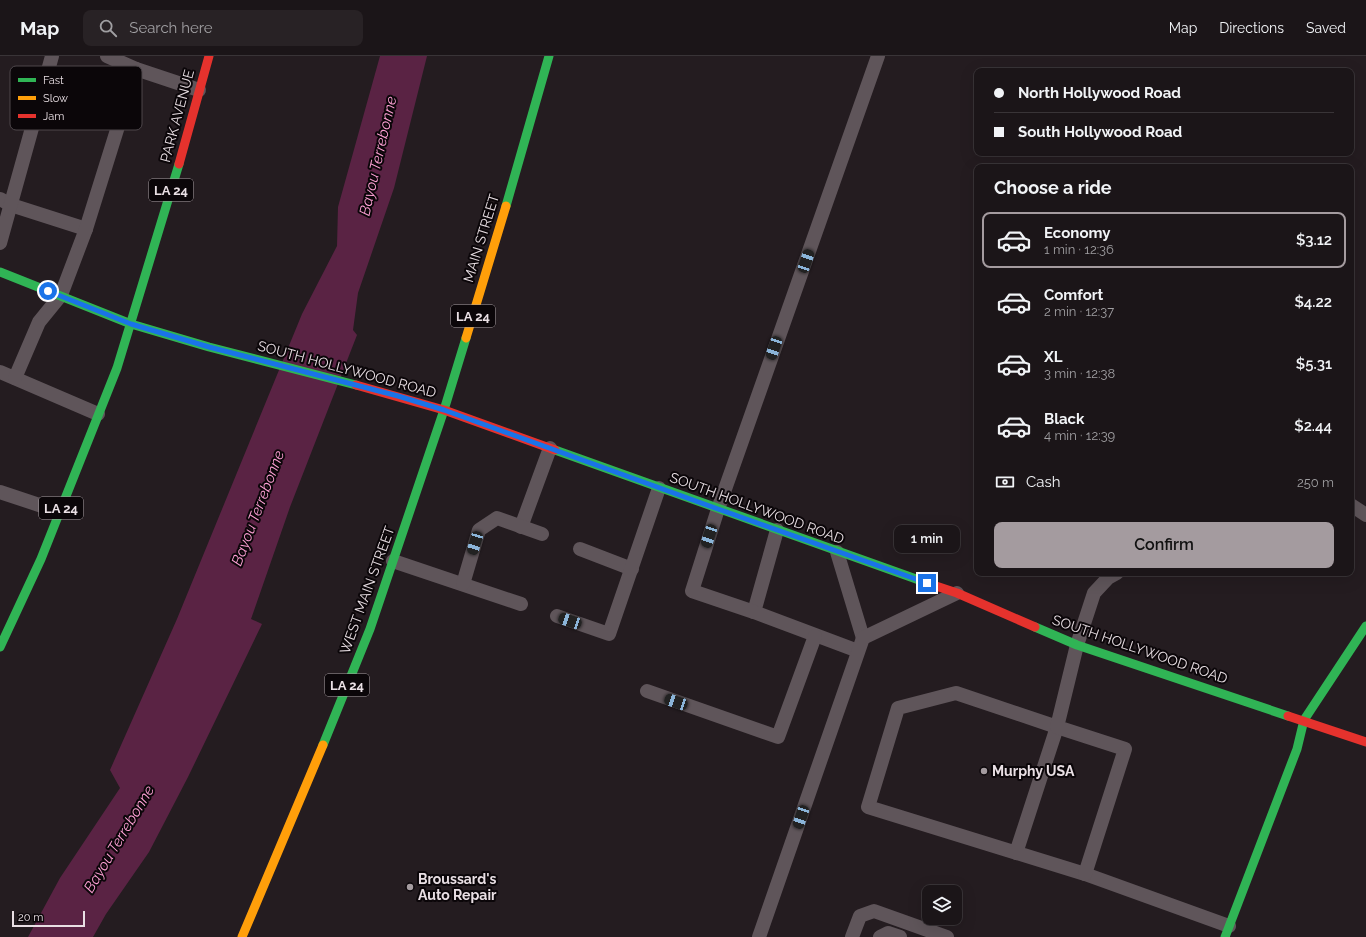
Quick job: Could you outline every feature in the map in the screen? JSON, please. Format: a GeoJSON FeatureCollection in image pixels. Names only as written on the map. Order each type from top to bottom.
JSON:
{"type":"FeatureCollection","features":[{"type":"Feature","properties":{"kind":"main road","name":"PARK AVENUE"},"geometry":{"type":"LineString","coordinates":[[98,414],[117,368],[131,324],[174,181],[209,56]]}},
{"type":"Feature","properties":{"kind":"main road","name":"MAIN STREET"},"geometry":{"type":"LineString","coordinates":[[439,428],[549,56]]}},
{"type":"Feature","properties":{"kind":"main road","name":"SOUTH HOLLYWOOD ROAD"},"geometry":{"type":"LineString","coordinates":[[0,272],[131,324],[209,347],[398,396],[444,410],[837,552],[957,593],[1077,645],[1366,742]]}},
{"type":"Feature","properties":{"kind":"main road","name":"LA 24"},"geometry":{"type":"LineString","coordinates":[[0,647],[41,559],[98,414]]}},
{"type":"Feature","properties":{"kind":"main road","name":"WEST MAIN STREET"},"geometry":{"type":"LineString","coordinates":[[242,937],[307,786],[370,629],[439,428]]}},
{"type":"Feature","properties":{"kind":"main road"},"geometry":{"type":"LineString","coordinates":[[1227,931],[1297,749],[1304,720],[1366,626]]}},
{"type":"Feature","properties":{"kind":"lane"},"geometry":{"type":"LineString","coordinates":[[49,66],[52,56]]}},
{"type":"Feature","properties":{"kind":"lane"},"geometry":{"type":"LineString","coordinates":[[107,56],[129,66]]}},
{"type":"Feature","properties":{"kind":"lane"},"geometry":{"type":"LineString","coordinates":[[858,652],[754,612],[692,591],[718,509],[878,56]]}},
{"type":"Feature","properties":{"kind":"lane"},"geometry":{"type":"LineString","coordinates":[[142,71],[199,90]]}},
{"type":"Feature","properties":{"kind":"lane"},"geometry":{"type":"LineString","coordinates":[[0,243],[5,202],[28,130]]}},
{"type":"Feature","properties":{"kind":"lane"},"geometry":{"type":"LineString","coordinates":[[15,378],[39,322],[61,295],[86,229],[117,130]]}},
{"type":"Feature","properties":{"kind":"lane"},"geometry":{"type":"LineString","coordinates":[[5,202],[86,229]]}},
{"type":"Feature","properties":{"kind":"lane"},"geometry":{"type":"LineString","coordinates":[[0,372],[98,414]]}},
{"type":"Feature","properties":{"kind":"lane"},"geometry":{"type":"LineString","coordinates":[[521,527],[550,448]]}},
{"type":"Feature","properties":{"kind":"lane"},"geometry":{"type":"LineString","coordinates":[[557,616],[609,634],[659,488]]}},
{"type":"Feature","properties":{"kind":"lane"},"geometry":{"type":"LineString","coordinates":[[0,492],[60,512]]}},
{"type":"Feature","properties":{"kind":"lane"},"geometry":{"type":"LineString","coordinates":[[1354,507],[1366,515]]}},
{"type":"Feature","properties":{"kind":"lane"},"geometry":{"type":"LineString","coordinates":[[463,584],[479,530],[497,518],[542,534]]}},
{"type":"Feature","properties":{"kind":"lane"},"geometry":{"type":"LineString","coordinates":[[754,612],[777,530]]}},
{"type":"Feature","properties":{"kind":"lane"},"geometry":{"type":"LineString","coordinates":[[580,549],[632,569]]}},
{"type":"Feature","properties":{"kind":"lane"},"geometry":{"type":"LineString","coordinates":[[759,937],[863,638],[837,552]]}},
{"type":"Feature","properties":{"kind":"lane"},"geometry":{"type":"LineString","coordinates":[[393,561],[520,604]]}},
{"type":"Feature","properties":{"kind":"lane"},"geometry":{"type":"LineString","coordinates":[[1016,853],[1056,727],[1077,645],[1094,593],[1108,578],[1112,576]]}},
{"type":"Feature","properties":{"kind":"lane"},"geometry":{"type":"LineString","coordinates":[[863,638],[957,593]]}},
{"type":"Feature","properties":{"kind":"lane"},"geometry":{"type":"LineString","coordinates":[[647,691],[778,737],[815,636]]}},
{"type":"Feature","properties":{"kind":"lane"},"geometry":{"type":"LineString","coordinates":[[1085,874],[1125,749],[956,693],[898,708],[868,807],[1085,874],[1227,931]]}},
{"type":"Feature","properties":{"kind":"lane"},"geometry":{"type":"LineString","coordinates":[[852,937],[860,916],[874,911],[947,937]]}},
{"type":"Feature","properties":{"kind":"lane"},"geometry":{"type":"LineString","coordinates":[[880,937],[888,933],[900,937]]}},
{"type":"Feature","properties":{"kind":"water","name":"Bayou Terrebonne"},"geometry":{"type":"Polygon","coordinates":[[[380,56],[427,56],[394,188],[358,293],[353,330],[357,335],[290,507],[251,619],[262,624],[188,777],[149,852],[106,914],[93,937],[28,937],[60,878],[120,788],[110,770],[177,619],[302,314],[337,246],[338,207],[380,56]]]}},
{"type":"Feature","properties":{"kind":"traffic: fast"},"geometry":{"type":"LineString","coordinates":[[506,206],[549,56]]}},
{"type":"Feature","properties":{"kind":"traffic: fast"},"geometry":{"type":"LineString","coordinates":[[0,647],[41,559],[117,368],[179,164]]}},
{"type":"Feature","properties":{"kind":"traffic: fast"},"geometry":{"type":"LineString","coordinates":[[0,272],[131,324],[209,347],[356,385]]}},
{"type":"Feature","properties":{"kind":"traffic: fast"},"geometry":{"type":"LineString","coordinates":[[323,745],[370,629],[444,410],[466,338]]}},
{"type":"Feature","properties":{"kind":"traffic: fast"},"geometry":{"type":"LineString","coordinates":[[555,450],[933,585]]}},
{"type":"Feature","properties":{"kind":"traffic: fast"},"geometry":{"type":"LineString","coordinates":[[1225,937],[1297,749],[1304,720],[1366,626]]}},
{"type":"Feature","properties":{"kind":"traffic: fast"},"geometry":{"type":"LineString","coordinates":[[1035,627],[1077,645],[1288,716]]}},
{"type":"Feature","properties":{"kind":"traffic: slow"},"geometry":{"type":"LineString","coordinates":[[466,338],[506,206]]}},
{"type":"Feature","properties":{"kind":"traffic: slow"},"geometry":{"type":"LineString","coordinates":[[242,937],[323,745]]}},
{"type":"Feature","properties":{"kind":"traffic: jam"},"geometry":{"type":"LineString","coordinates":[[179,164],[209,56]]}},
{"type":"Feature","properties":{"kind":"traffic: jam"},"geometry":{"type":"LineString","coordinates":[[356,385],[444,410],[555,450]]}},
{"type":"Feature","properties":{"kind":"traffic: jam"},"geometry":{"type":"LineString","coordinates":[[933,585],[957,593],[1035,627]]}},
{"type":"Feature","properties":{"kind":"traffic: jam"},"geometry":{"type":"LineString","coordinates":[[1288,716],[1366,742]]}},
{"type":"Feature","properties":{"kind":"place","name":"Murphy USA"},"geometry":{"type":"Point","coordinates":[984,771]}},
{"type":"Feature","properties":{"kind":"place","name":"Broussard's Auto Repair"},"geometry":{"type":"Point","coordinates":[410,887]}},
{"type":"Feature","properties":{"kind":"route"},"geometry":{"type":"LineString","coordinates":[[48,291],[131,324],[209,347],[398,396],[444,410],[927,583]]}}]}
